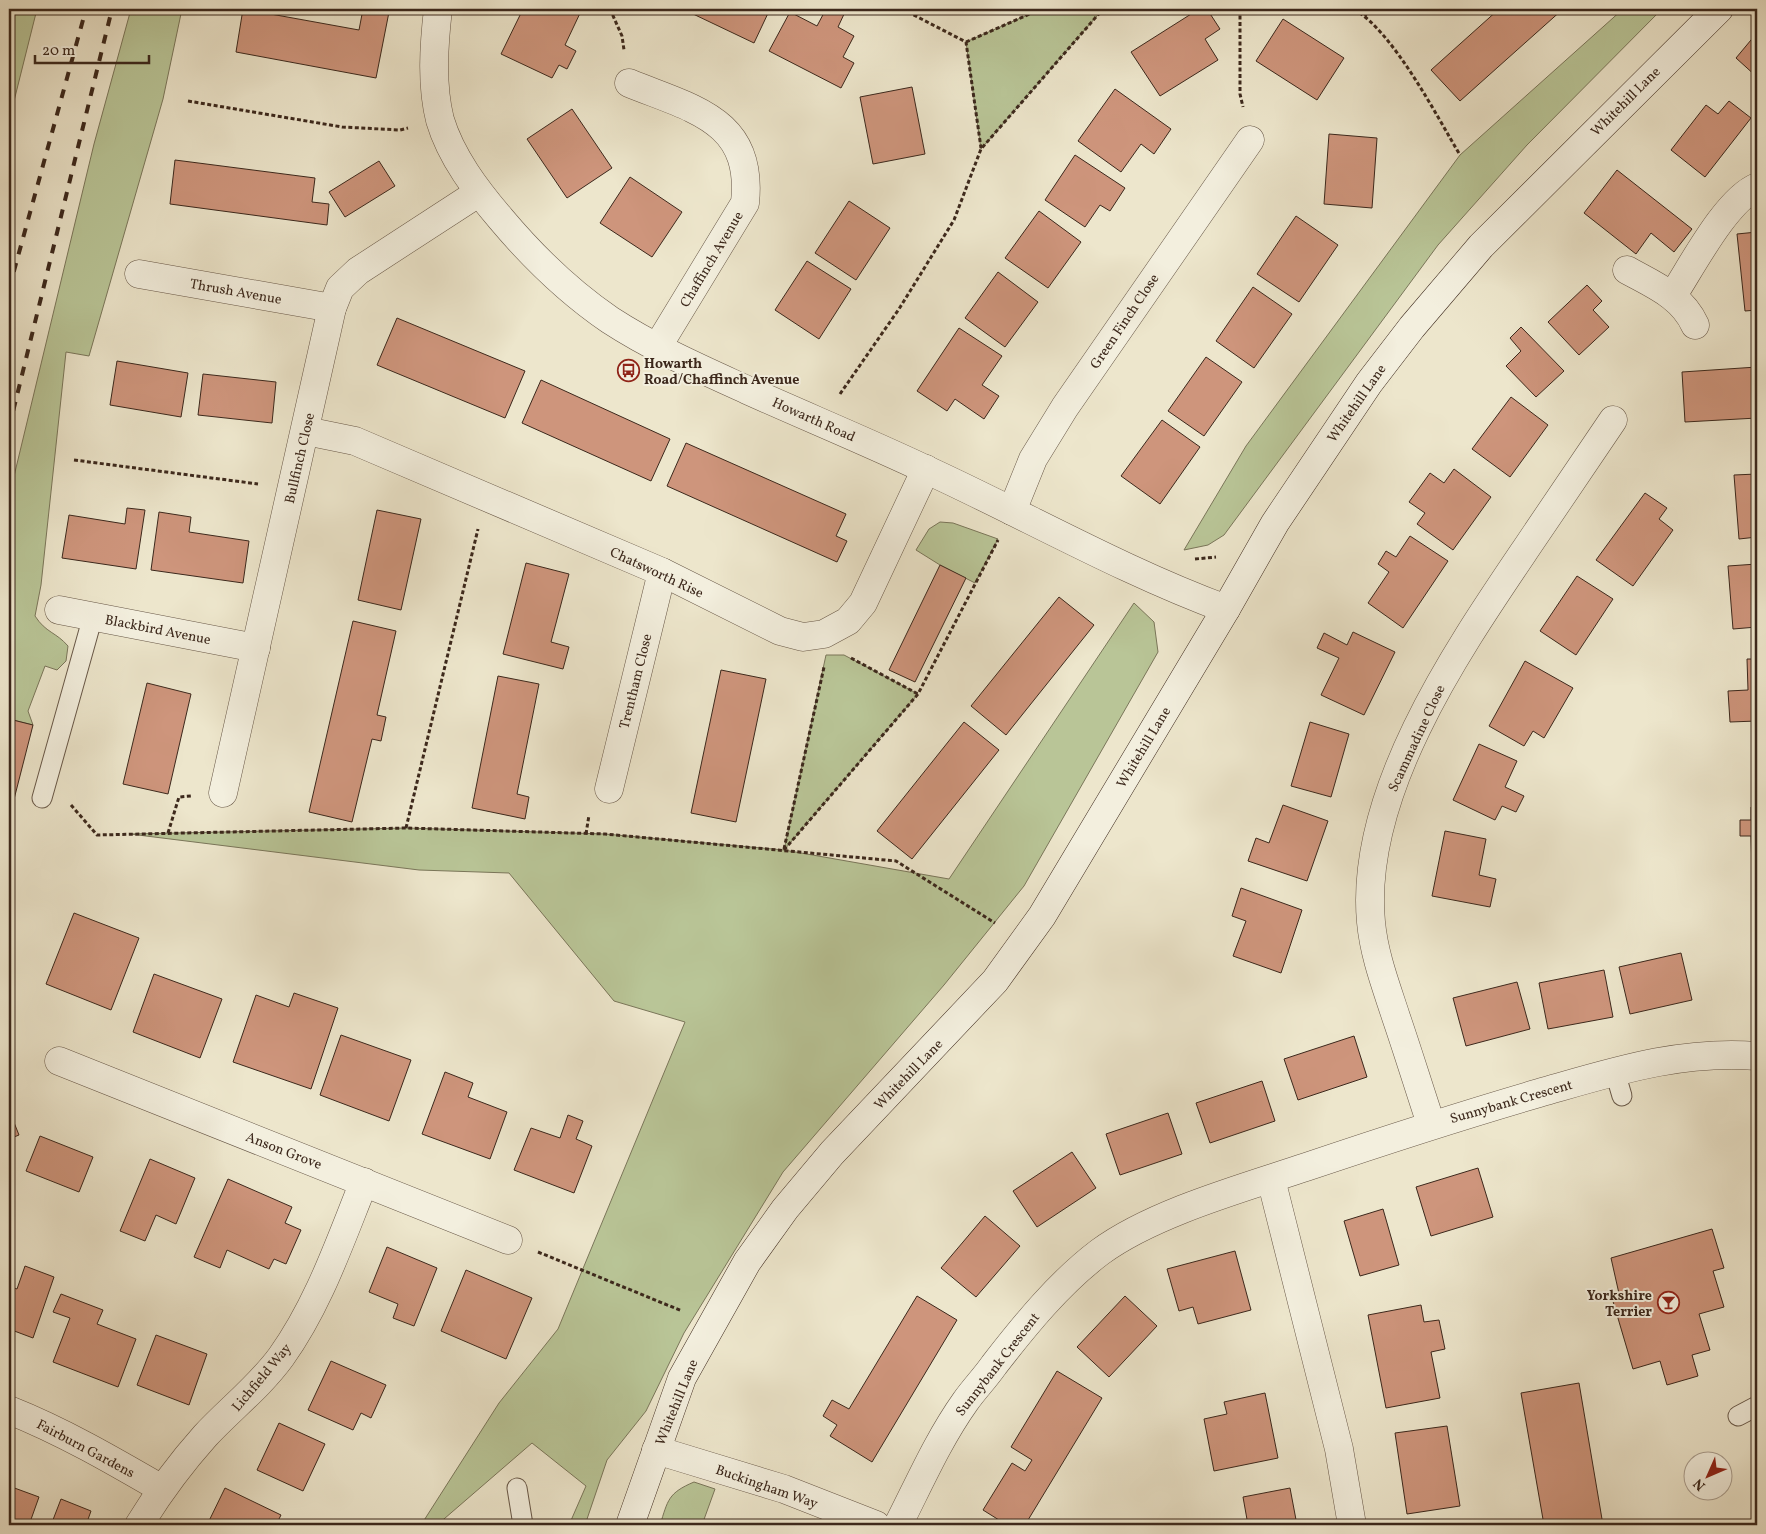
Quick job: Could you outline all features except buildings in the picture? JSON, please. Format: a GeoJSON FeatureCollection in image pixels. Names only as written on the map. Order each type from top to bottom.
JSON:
{"type":"FeatureCollection","features":[{"type":"Feature","properties":{"kind":"street","name":"Howarth Road"},"geometry":{"type":"LineString","coordinates":[[438,9],[434,47],[440,120],[456,154],[478,193],[527,250],[572,290],[610,319],[698,368],[926,470],[1168,588],[1226,609]]}},
{"type":"Feature","properties":{"kind":"street","name":"Whitehill Lane"},"geometry":{"type":"LineString","coordinates":[[630,1525],[682,1378],[747,1262],[785,1209],[832,1153],[995,981],[1042,916],[1226,609],[1275,523],[1368,383],[1412,327],[1481,246],[1719,9]]}},
{"type":"Feature","properties":{"kind":"street","name":"Chaffinch Avenue"},"geometry":{"type":"LineString","coordinates":[[629,83],[711,117],[731,137],[744,159],[748,181],[745,203],[658,346]]}},
{"type":"Feature","properties":{"kind":"street","name":"Green Finch Close"},"geometry":{"type":"LineString","coordinates":[[1012,511],[1033,459],[1066,407],[1250,140]]}},
{"type":"Feature","properties":{"kind":"street"},"geometry":{"type":"LineString","coordinates":[[1672,295],[1729,209],[1748,191],[1757,187]]}},
{"type":"Feature","properties":{"kind":"street","name":"Bullfinch Close"},"geometry":{"type":"LineString","coordinates":[[223,793],[291,489],[306,431],[332,308],[340,288],[358,271],[478,193]]}},
{"type":"Feature","properties":{"kind":"street"},"geometry":{"type":"LineString","coordinates":[[1627,270],[1672,295],[1690,312],[1696,325]]}},
{"type":"Feature","properties":{"kind":"street","name":"Thrush Avenue"},"geometry":{"type":"LineString","coordinates":[[139,274],[332,308]]}},
{"type":"Feature","properties":{"kind":"street","name":"Scammadine Close"},"geometry":{"type":"LineString","coordinates":[[1431,1124],[1378,963],[1371,922],[1370,883],[1376,841],[1390,793],[1434,694],[1484,609],[1613,420]]}},
{"type":"Feature","properties":{"kind":"street","name":"Chatsworth Rise"},"geometry":{"type":"LineString","coordinates":[[306,431],[355,441],[662,572],[780,631],[825,645],[863,603],[926,470]]}},
{"type":"Feature","properties":{"kind":"street","name":"Trentham Close"},"geometry":{"type":"LineString","coordinates":[[609,789],[662,572]]}},
{"type":"Feature","properties":{"kind":"street","name":"Blackbird Avenue"},"geometry":{"type":"LineString","coordinates":[[59,610],[256,648]]}},
{"type":"Feature","properties":{"kind":"street","name":"Sunnybank Crescent"},"geometry":{"type":"LineString","coordinates":[[898,1525],[964,1402],[1017,1334],[1058,1290],[1100,1252],[1131,1233],[1179,1212],[1431,1124],[1618,1084],[1676,1057],[1729,1054],[1757,1056]]}},
{"type":"Feature","properties":{"kind":"street","name":"Anson Grove"},"geometry":{"type":"LineString","coordinates":[[60,1061],[508,1240]]}},
{"type":"Feature","properties":{"kind":"street"},"geometry":{"type":"LineString","coordinates":[[1271,1179],[1338,1449],[1352,1525]]}},
{"type":"Feature","properties":{"kind":"street","name":"Lichfield Way"},"geometry":{"type":"LineString","coordinates":[[140,1525],[162,1489],[205,1436],[246,1398],[281,1358],[308,1315],[364,1182]]}},
{"type":"Feature","properties":{"kind":"street","name":"Fairburn Gardens"},"geometry":{"type":"LineString","coordinates":[[9,1410],[86,1446],[162,1489]]}},
{"type":"Feature","properties":{"kind":"street","name":"Buckingham Way"},"geometry":{"type":"LineString","coordinates":[[656,1450],[784,1489],[876,1525]]}},
{"type":"Feature","properties":{"kind":"lane"},"geometry":{"type":"LineString","coordinates":[[42,798],[93,616]]}},
{"type":"Feature","properties":{"kind":"lane"},"geometry":{"type":"LineString","coordinates":[[1738,1416],[1757,1406]]}},
{"type":"Feature","properties":{"kind":"lane"},"geometry":{"type":"LineString","coordinates":[[517,1488],[523,1525]]}},
{"type":"Feature","properties":{"kind":"path"},"geometry":{"type":"LineString","coordinates":[[610,9],[622,36],[629,83]]}},
{"type":"Feature","properties":{"kind":"path"},"geometry":{"type":"LineString","coordinates":[[902,9],[966,42]]}},
{"type":"Feature","properties":{"kind":"path"},"geometry":{"type":"LineString","coordinates":[[966,42],[1041,9]]}},
{"type":"Feature","properties":{"kind":"path"},"geometry":{"type":"LineString","coordinates":[[820,423],[899,309],[954,220],[981,149],[1103,9]]}},
{"type":"Feature","properties":{"kind":"path"},"geometry":{"type":"LineString","coordinates":[[1240,9],[1240,94],[1250,140]]}},
{"type":"Feature","properties":{"kind":"path"},"geometry":{"type":"LineString","coordinates":[[1354,9],[1365,16],[1406,66],[1460,155]]}},
{"type":"Feature","properties":{"kind":"path"},"geometry":{"type":"LineString","coordinates":[[1365,16],[1369,9]]}},
{"type":"Feature","properties":{"kind":"path"},"geometry":{"type":"LineString","coordinates":[[966,42],[981,149]]}},
{"type":"Feature","properties":{"kind":"path"},"geometry":{"type":"LineString","coordinates":[[188,101],[342,128],[400,130],[440,120]]}},
{"type":"Feature","properties":{"kind":"path"},"geometry":{"type":"LineString","coordinates":[[74,460],[291,489]]}},
{"type":"Feature","properties":{"kind":"path"},"geometry":{"type":"LineString","coordinates":[[406,828],[486,497]]}},
{"type":"Feature","properties":{"kind":"path"},"geometry":{"type":"LineString","coordinates":[[784,850],[918,694],[1012,511]]}},
{"type":"Feature","properties":{"kind":"path"},"geometry":{"type":"LineString","coordinates":[[784,850],[825,645],[918,694]]}},
{"type":"Feature","properties":{"kind":"path"},"geometry":{"type":"LineString","coordinates":[[168,833],[179,797],[223,793]]}},
{"type":"Feature","properties":{"kind":"path"},"geometry":{"type":"LineString","coordinates":[[42,798],[73,805],[97,834],[406,828],[606,834],[896,861],[1006,929],[1022,944]]}},
{"type":"Feature","properties":{"kind":"path"},"geometry":{"type":"LineString","coordinates":[[508,1240],[685,1312]]}},
{"type":"Feature","properties":{"kind":"green space"},"geometry":{"type":"Polygon","coordinates":[[[9,9],[37,9],[9,121],[9,9]]]}},
{"type":"Feature","properties":{"kind":"green space"},"geometry":{"type":"Polygon","coordinates":[[[131,9],[182,9],[163,99],[89,356],[66,352],[41,585],[35,616],[43,626],[68,646],[66,661],[57,670],[45,666],[28,711],[33,725],[9,719],[9,497],[94,144],[131,9]]]}},
{"type":"Feature","properties":{"kind":"green space"},"geometry":{"type":"Polygon","coordinates":[[[1041,9],[1103,9],[981,149],[966,42],[1041,9]]]}},
{"type":"Feature","properties":{"kind":"green space"},"geometry":{"type":"Polygon","coordinates":[[[1623,9],[1662,9],[1527,145],[1438,245],[1224,535],[1208,545],[1184,550],[1246,446],[1460,155],[1623,9]]]}},
{"type":"Feature","properties":{"kind":"green space"},"geometry":{"type":"Polygon","coordinates":[[[940,522],[953,523],[998,539],[975,583],[916,550],[929,529],[940,522]]]}},
{"type":"Feature","properties":{"kind":"green space"},"geometry":{"type":"Polygon","coordinates":[[[1134,603],[1154,622],[1158,652],[1024,886],[944,985],[783,1172],[684,1333],[646,1411],[607,1460],[585,1525],[569,1525],[586,1486],[532,1443],[437,1525],[421,1525],[499,1403],[558,1329],[685,1022],[614,1001],[509,873],[419,870],[130,834],[406,828],[605,834],[784,850],[949,879],[1134,603]]]}},
{"type":"Feature","properties":{"kind":"green space"},"geometry":{"type":"Polygon","coordinates":[[[826,655],[844,655],[918,694],[784,850],[826,655]]]}},
{"type":"Feature","properties":{"kind":"green space"},"geometry":{"type":"Polygon","coordinates":[[[694,1482],[715,1489],[702,1525],[660,1525],[670,1498],[685,1486],[694,1482]]]}},
{"type":"Feature","properties":{"kind":"railway"},"geometry":{"type":"LineString","coordinates":[[9,289],[86,9]]}},
{"type":"Feature","properties":{"kind":"railway"},"geometry":{"type":"LineString","coordinates":[[9,428],[112,9]]}},
{"type":"Feature","properties":{"kind":"place","name":"Howarth Road/Chaffinch Avenue"},"geometry":{"type":"Point","coordinates":[628,371]}},
{"type":"Feature","properties":{"kind":"place","name":"Yorkshire Terrier"},"geometry":{"type":"Point","coordinates":[1668,1303]}}]}
